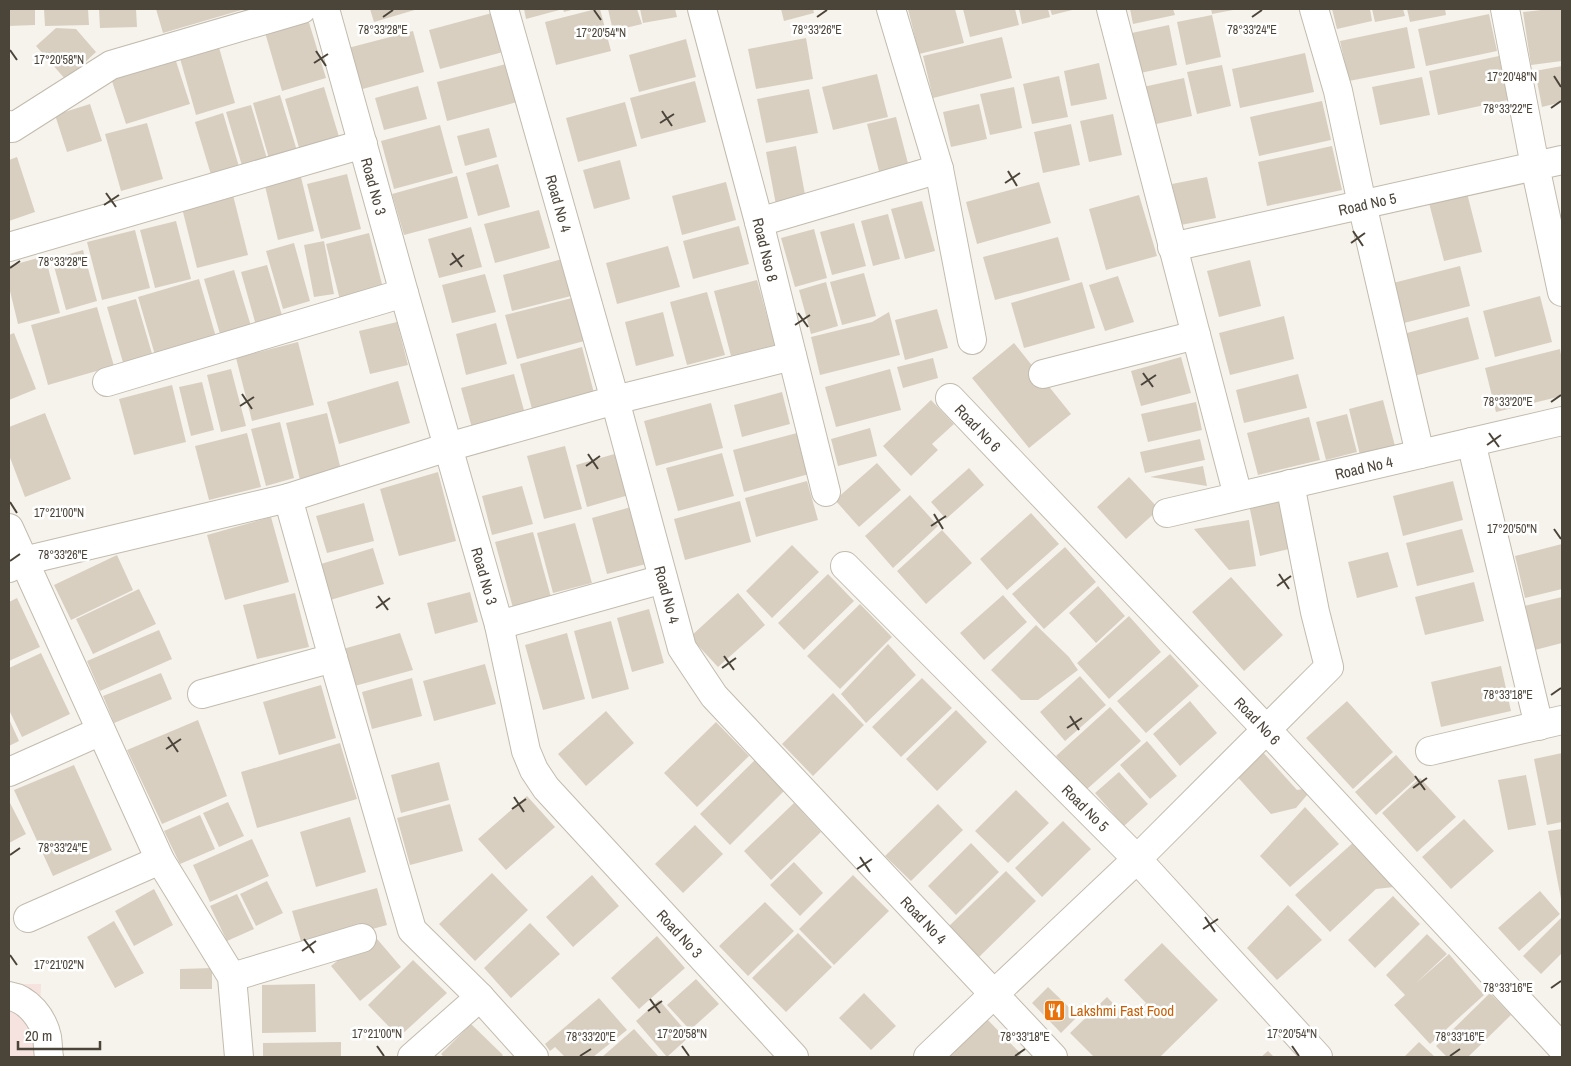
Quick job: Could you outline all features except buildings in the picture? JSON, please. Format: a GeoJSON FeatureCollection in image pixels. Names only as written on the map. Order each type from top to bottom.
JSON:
{"type":"FeatureCollection","features":[{"type":"Feature","properties":{"kind":"street"},"geometry":{"type":"LineString","coordinates":[[9,125],[12,128],[111,65],[302,9]]}},
{"type":"Feature","properties":{"kind":"street","name":"Road No 3"},"geometry":{"type":"LineString","coordinates":[[325,9],[498,624],[526,751],[534,770],[546,788],[794,1057]]}},
{"type":"Feature","properties":{"kind":"street","name":"Road No 4"},"geometry":{"type":"LineString","coordinates":[[504,9],[615,400],[682,648],[714,696],[1053,1057]]}},
{"type":"Feature","properties":{"kind":"street","name":"Road Nso 8"},"geometry":{"type":"LineString","coordinates":[[702,9],[759,222],[826,492]]}},
{"type":"Feature","properties":{"kind":"street"},"geometry":{"type":"LineString","coordinates":[[891,9],[939,169],[972,340]]}},
{"type":"Feature","properties":{"kind":"street"},"geometry":{"type":"LineString","coordinates":[[1111,9],[1238,496]]}},
{"type":"Feature","properties":{"kind":"street"},"geometry":{"type":"LineString","coordinates":[[1314,9],[1338,91],[1420,454]]}},
{"type":"Feature","properties":{"kind":"street"},"geometry":{"type":"LineString","coordinates":[[1505,9],[1535,166],[1562,292]]}},
{"type":"Feature","properties":{"kind":"street"},"geometry":{"type":"LineString","coordinates":[[9,247],[363,144]]}},
{"type":"Feature","properties":{"kind":"street","name":"Road No 5"},"geometry":{"type":"LineString","coordinates":[[1172,247],[1562,160]]}},
{"type":"Feature","properties":{"kind":"street"},"geometry":{"type":"LineString","coordinates":[[759,222],[939,169]]}},
{"type":"Feature","properties":{"kind":"street"},"geometry":{"type":"LineString","coordinates":[[107,382],[404,293]]}},
{"type":"Feature","properties":{"kind":"street"},"geometry":{"type":"LineString","coordinates":[[1043,374],[1196,335]]}},
{"type":"Feature","properties":{"kind":"street"},"geometry":{"type":"LineString","coordinates":[[16,565],[288,498],[448,447],[615,400],[792,356]]}},
{"type":"Feature","properties":{"kind":"street","name":"Road No 6"},"geometry":{"type":"LineString","coordinates":[[950,398],[1266,730],[1562,1048]]}},
{"type":"Feature","properties":{"kind":"street","name":"Road No 4"},"geometry":{"type":"LineString","coordinates":[[1167,513],[1562,421]]}},
{"type":"Feature","properties":{"kind":"street"},"geometry":{"type":"LineString","coordinates":[[1430,751],[1550,723],[1471,442]]}},
{"type":"Feature","properties":{"kind":"street"},"geometry":{"type":"LineString","coordinates":[[928,1057],[1137,859],[1328,667],[1314,612],[1290,484]]}},
{"type":"Feature","properties":{"kind":"street"},"geometry":{"type":"LineString","coordinates":[[288,498],[412,930],[480,997],[534,1057]]}},
{"type":"Feature","properties":{"kind":"street"},"geometry":{"type":"LineString","coordinates":[[9,528],[16,565],[101,731],[160,860],[232,977],[239,1057]]}},
{"type":"Feature","properties":{"kind":"street","name":"Road No 5"},"geometry":{"type":"LineString","coordinates":[[845,566],[1137,859],[1318,1057]]}},
{"type":"Feature","properties":{"kind":"street"},"geometry":{"type":"LineString","coordinates":[[498,624],[663,580]]}},
{"type":"Feature","properties":{"kind":"street"},"geometry":{"type":"LineString","coordinates":[[202,694],[333,658]]}},
{"type":"Feature","properties":{"kind":"street"},"geometry":{"type":"LineString","coordinates":[[9,772],[101,731]]}},
{"type":"Feature","properties":{"kind":"street"},"geometry":{"type":"LineString","coordinates":[[28,918],[160,860]]}},
{"type":"Feature","properties":{"kind":"street"},"geometry":{"type":"LineString","coordinates":[[232,977],[362,938]]}},
{"type":"Feature","properties":{"kind":"street"},"geometry":{"type":"LineString","coordinates":[[9,996],[18,997],[36,1012],[47,1036],[49,1057]]}},
{"type":"Feature","properties":{"kind":"street"},"geometry":{"type":"LineString","coordinates":[[412,1057],[480,997]]}},
{"type":"Feature","properties":{"kind":"shaded area"},"geometry":{"type":"Polygon","coordinates":[[[9,984],[41,984],[39,1057],[9,1057],[9,984]]]}},
{"type":"Feature","properties":{"kind":"place","name":"Lakshmi Fast Food"},"geometry":{"type":"Point","coordinates":[1054,1010]}}]}
